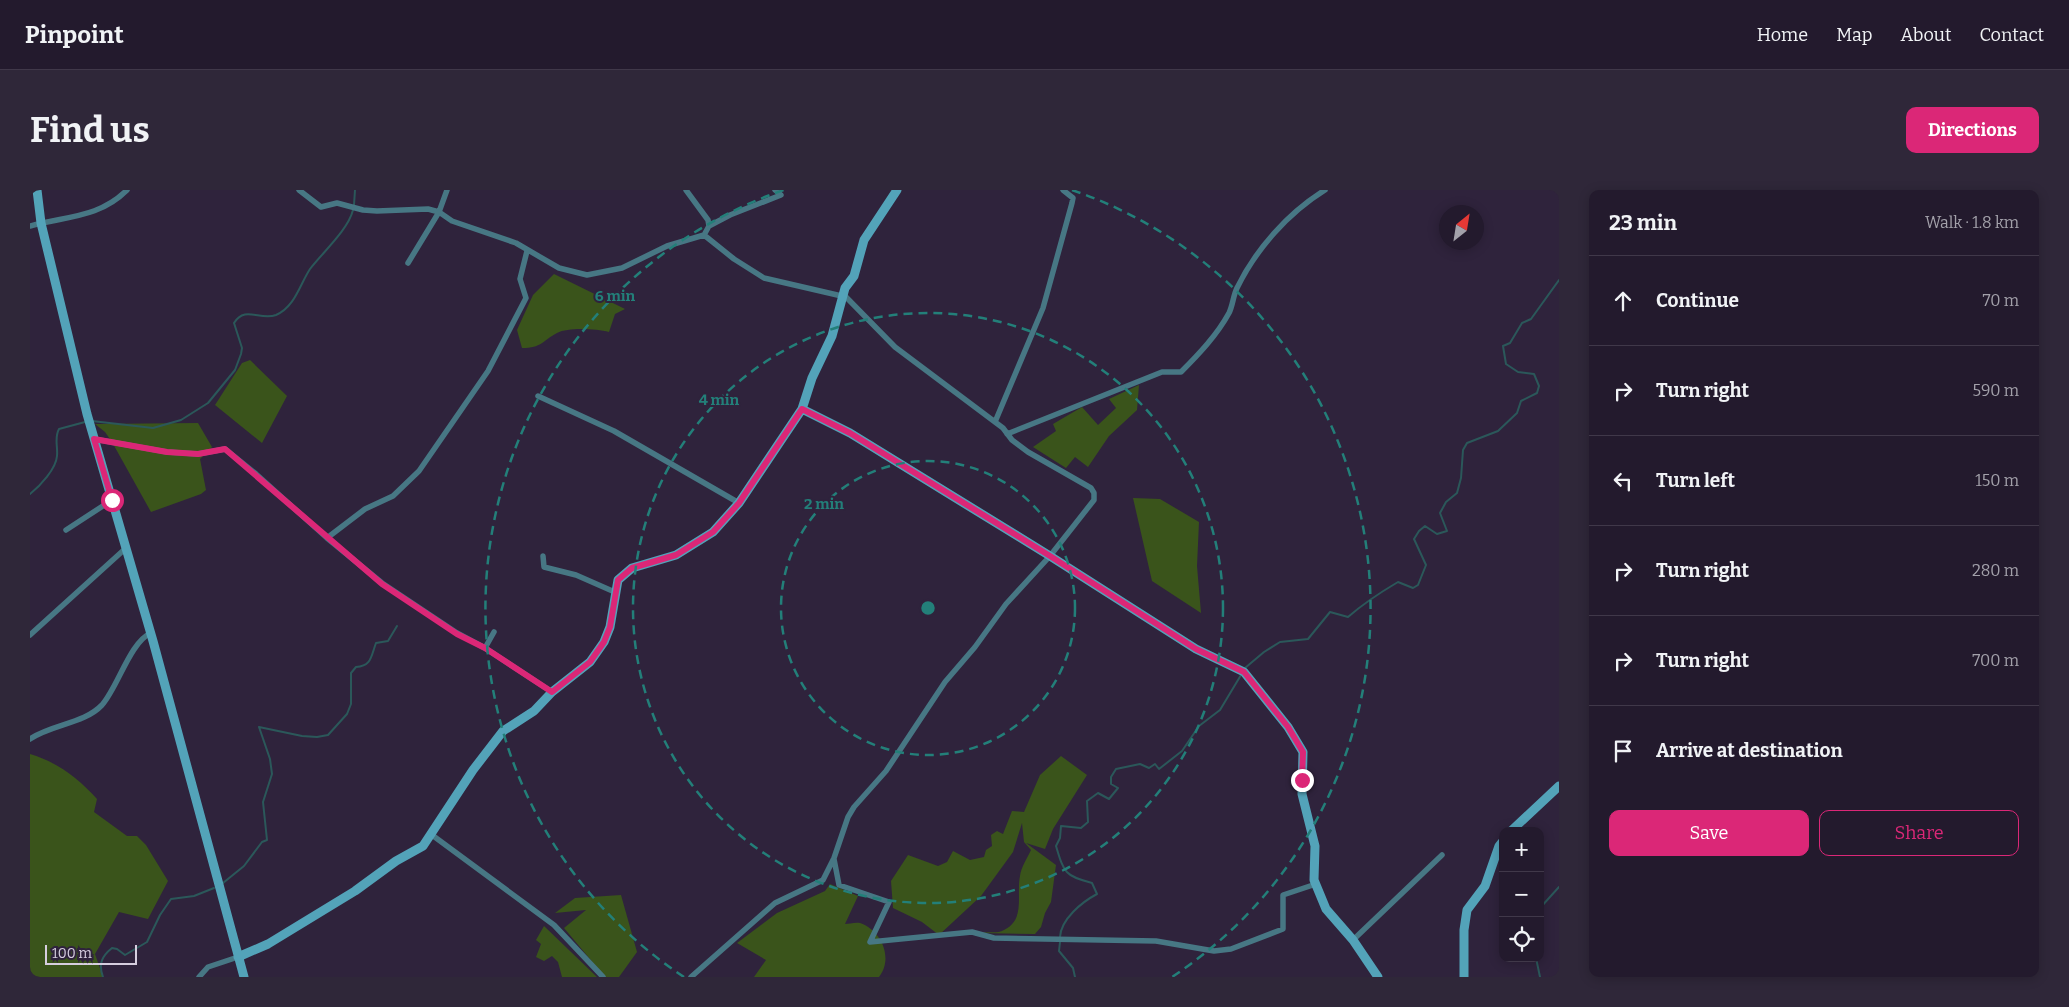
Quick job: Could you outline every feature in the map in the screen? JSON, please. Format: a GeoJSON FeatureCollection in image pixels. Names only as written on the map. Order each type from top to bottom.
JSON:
{"type":"FeatureCollection","features":[{"type":"Feature","properties":{"kind":"street"},"geometry":{"type":"LineString","coordinates":[[37,190],[41,223],[87,414],[151,633],[244,977]]}},
{"type":"Feature","properties":{"kind":"street"},"geometry":{"type":"LineString","coordinates":[[30,226],[87,215],[115,202],[127,190]]}},
{"type":"Feature","properties":{"kind":"street"},"geometry":{"type":"LineString","coordinates":[[299,190],[320,207],[337,203],[363,210],[428,209],[439,212],[452,221],[516,243],[559,268],[587,275],[622,268],[667,246],[704,235],[709,226],[730,215],[780,196],[775,190]]}},
{"type":"Feature","properties":{"kind":"street"},"geometry":{"type":"LineString","coordinates":[[408,263],[439,212],[448,190]]}},
{"type":"Feature","properties":{"kind":"street"},"geometry":{"type":"LineString","coordinates":[[686,190],[708,220],[709,226]]}},
{"type":"Feature","properties":{"kind":"street"},"geometry":{"type":"LineString","coordinates":[[199,977],[208,967],[268,944],[355,891],[396,861],[423,846],[473,770],[503,731],[534,711],[552,692],[590,662],[604,642],[610,627],[618,580],[632,568],[676,555],[713,532],[739,503],[802,409],[812,378],[832,336],[845,288],[854,276],[864,240],[897,190]]}},
{"type":"Feature","properties":{"kind":"street"},"geometry":{"type":"LineString","coordinates":[[995,422],[1043,308],[1073,198],[1063,190]]}},
{"type":"Feature","properties":{"kind":"street"},"geometry":{"type":"LineString","coordinates":[[1007,434],[1162,372],[1181,372],[1221,326],[1230,311],[1236,289],[1253,261],[1273,235],[1303,205],[1325,190]]}},
{"type":"Feature","properties":{"kind":"street"},"geometry":{"type":"LineString","coordinates":[[691,977],[775,903],[823,880],[834,858],[848,817],[854,807],[886,771],[945,682],[975,647],[1006,604],[1050,556],[1094,500],[1094,493],[1091,488],[1028,452],[1012,440],[995,422],[895,347],[846,297],[842,298],[764,278],[734,259],[704,235]]}},
{"type":"Feature","properties":{"kind":"street"},"geometry":{"type":"LineString","coordinates":[[326,538],[365,509],[393,496],[419,471],[488,371],[526,298],[520,279],[527,251]]}},
{"type":"Feature","properties":{"kind":"street"},"geometry":{"type":"LineString","coordinates":[[538,396],[614,431],[739,503]]}},
{"type":"Feature","properties":{"kind":"street"},"geometry":{"type":"LineString","coordinates":[[802,409],[850,433],[1050,556],[1196,649],[1244,672],[1288,727],[1303,752],[1302,794],[1315,846],[1314,880],[1326,909],[1353,940],[1378,977]]}},
{"type":"Feature","properties":{"kind":"street"},"geometry":{"type":"LineString","coordinates":[[94,439],[167,452],[198,454],[225,449],[256,474],[326,538],[382,584],[457,634],[485,648],[552,692]]}},
{"type":"Feature","properties":{"kind":"street"},"geometry":{"type":"LineString","coordinates":[[66,530],[112,500]]}},
{"type":"Feature","properties":{"kind":"street"},"geometry":{"type":"LineString","coordinates":[[30,635],[126,548]]}},
{"type":"Feature","properties":{"kind":"street"},"geometry":{"type":"LineString","coordinates":[[543,556],[544,567],[576,575],[617,593]]}},
{"type":"Feature","properties":{"kind":"street"},"geometry":{"type":"LineString","coordinates":[[485,648],[494,632]]}},
{"type":"Feature","properties":{"kind":"street"},"geometry":{"type":"LineString","coordinates":[[30,739],[42,731],[81,718],[103,704],[130,656],[145,635],[151,633]]}},
{"type":"Feature","properties":{"kind":"street"},"geometry":{"type":"LineString","coordinates":[[1515,827],[1559,786]]}},
{"type":"Feature","properties":{"kind":"street"},"geometry":{"type":"LineString","coordinates":[[432,835],[554,925],[603,977]]}},
{"type":"Feature","properties":{"kind":"street"},"geometry":{"type":"LineString","coordinates":[[1464,977],[1464,930],[1467,910],[1484,886],[1499,845]]}},
{"type":"Feature","properties":{"kind":"street"},"geometry":{"type":"LineString","coordinates":[[1353,940],[1442,855]]}},
{"type":"Feature","properties":{"kind":"street"},"geometry":{"type":"LineString","coordinates":[[834,858],[839,885],[889,902],[870,942],[972,932],[994,938],[1156,941],[1214,951],[1231,949],[1283,930],[1283,895],[1316,884]]}},
{"type":"Feature","properties":{"kind":"green space"},"geometry":{"type":"Polygon","coordinates":[[[554,274],[625,309],[615,314],[609,332],[590,329],[562,331],[534,347],[522,348],[517,330],[533,295],[554,274]]]}},
{"type":"Feature","properties":{"kind":"green space"},"geometry":{"type":"Polygon","coordinates":[[[250,360],[287,396],[262,443],[215,405],[242,363],[250,360]]]}},
{"type":"Feature","properties":{"kind":"green space"},"geometry":{"type":"Polygon","coordinates":[[[1139,385],[1137,410],[1109,436],[1088,467],[1075,457],[1066,468],[1033,447],[1056,431],[1053,424],[1082,407],[1098,425],[1116,408],[1109,399],[1139,385]]]}},
{"type":"Feature","properties":{"kind":"green space"},"geometry":{"type":"Polygon","coordinates":[[[198,423],[212,447],[200,459],[206,490],[201,494],[151,512],[112,442],[105,432],[95,424],[198,423]]]}},
{"type":"Feature","properties":{"kind":"green space"},"geometry":{"type":"Polygon","coordinates":[[[1133,498],[1160,499],[1199,522],[1197,566],[1201,613],[1152,581],[1133,498]]]}},
{"type":"Feature","properties":{"kind":"green space"},"geometry":{"type":"Polygon","coordinates":[[[30,754],[58,766],[82,784],[97,799],[94,812],[127,836],[137,836],[146,845],[168,881],[148,919],[119,912],[95,954],[103,977],[30,977],[30,754]]]}},
{"type":"Feature","properties":{"kind":"green space"},"geometry":{"type":"Polygon","coordinates":[[[1061,756],[1087,775],[1053,829],[1045,849],[1026,843],[1056,865],[1051,902],[1041,927],[1035,934],[981,933],[1004,930],[1011,925],[1018,913],[1021,873],[1031,850],[1024,842],[1022,823],[1013,852],[981,896],[939,935],[922,922],[893,908],[891,881],[908,855],[938,866],[947,862],[953,851],[970,860],[984,857],[986,850],[992,846],[991,835],[997,831],[1003,834],[1012,811],[1024,812],[1040,775],[1061,756]]]}},
{"type":"Feature","properties":{"kind":"green space"},"geometry":{"type":"Polygon","coordinates":[[[830,884],[858,896],[845,924],[860,923],[874,932],[879,938],[885,953],[885,962],[879,977],[754,977],[766,960],[737,943],[777,913],[825,891],[830,884]]]}},
{"type":"Feature","properties":{"kind":"green space"},"geometry":{"type":"Polygon","coordinates":[[[621,895],[637,952],[619,977],[605,977],[564,928],[586,910],[555,913],[575,898],[621,895]]]}},
{"type":"Feature","properties":{"kind":"green space"},"geometry":{"type":"Polygon","coordinates":[[[544,926],[597,977],[562,977],[558,962],[552,956],[544,961],[536,957],[541,944],[536,940],[544,926]]]}},
{"type":"Feature","properties":{"kind":"waterway"},"geometry":{"type":"LineString","coordinates":[[354,205],[355,190]]}},
{"type":"Feature","properties":{"kind":"waterway"},"geometry":{"type":"LineString","coordinates":[[92,421],[153,428],[181,420],[208,403],[235,370],[241,354],[242,348],[234,323],[243,315],[276,315],[288,307],[310,269],[346,225],[353,210]]}},
{"type":"Feature","properties":{"kind":"waterway"},"geometry":{"type":"LineString","coordinates":[[1245,668],[1264,652],[1280,642],[1308,639],[1330,612],[1348,617],[1372,598],[1398,582],[1413,588],[1418,585],[1426,565],[1414,539],[1425,526],[1437,534],[1447,531],[1440,513],[1446,502],[1457,493],[1461,478],[1463,450],[1467,443],[1498,431],[1517,413],[1521,401],[1537,393],[1539,386],[1534,374],[1518,372],[1506,364],[1503,346],[1510,343],[1522,323],[1531,319],[1559,280]]}},
{"type":"Feature","properties":{"kind":"waterway"},"geometry":{"type":"LineString","coordinates":[[30,494],[43,482],[54,466],[57,456],[56,439],[59,429],[85,422]]}},
{"type":"Feature","properties":{"kind":"waterway"},"geometry":{"type":"LineString","coordinates":[[223,883],[244,866],[262,842],[267,840],[263,802],[272,774],[270,759],[259,727],[302,736],[317,737],[328,735],[347,714],[351,704],[351,673],[356,667],[365,665],[368,662],[376,643],[388,641],[397,626]]}},
{"type":"Feature","properties":{"kind":"waterway"},"geometry":{"type":"LineString","coordinates":[[1060,937],[1064,924],[1073,912],[1097,894],[1092,883],[1076,878],[1064,868],[1056,846],[1060,838],[1061,826],[1081,828],[1088,822],[1087,801],[1098,793],[1109,799],[1118,788],[1111,784],[1111,777],[1116,769],[1140,764],[1149,768],[1155,764],[1159,769],[1182,751],[1199,726],[1220,710],[1241,675]]}},
{"type":"Feature","properties":{"kind":"waterway"},"geometry":{"type":"LineString","coordinates":[[1544,904],[1559,887]]}},
{"type":"Feature","properties":{"kind":"waterway"},"geometry":{"type":"LineString","coordinates":[[103,977],[101,964],[106,954],[112,948],[125,955],[147,942],[160,915],[171,899],[194,896],[214,888]]}},
{"type":"Feature","properties":{"kind":"waterway"},"geometry":{"type":"LineString","coordinates":[[1060,942],[1059,951],[1073,968],[1075,977]]}},
{"type":"Feature","properties":{"kind":"waterway"},"geometry":{"type":"LineString","coordinates":[[1537,962],[1540,977]]}},
{"type":"Feature","properties":{"kind":"route"},"geometry":{"type":"LineString","coordinates":[[112,500],[94,439],[167,452],[198,454],[225,449],[256,474],[326,538],[382,584],[457,634],[485,648],[552,692],[590,662],[604,642],[610,627],[618,580],[632,568],[650,561],[676,555],[713,532],[739,503],[802,409],[850,433],[882,455],[1050,556],[1116,600],[1196,649],[1244,672],[1288,727],[1303,752],[1302,780]]}}]}
